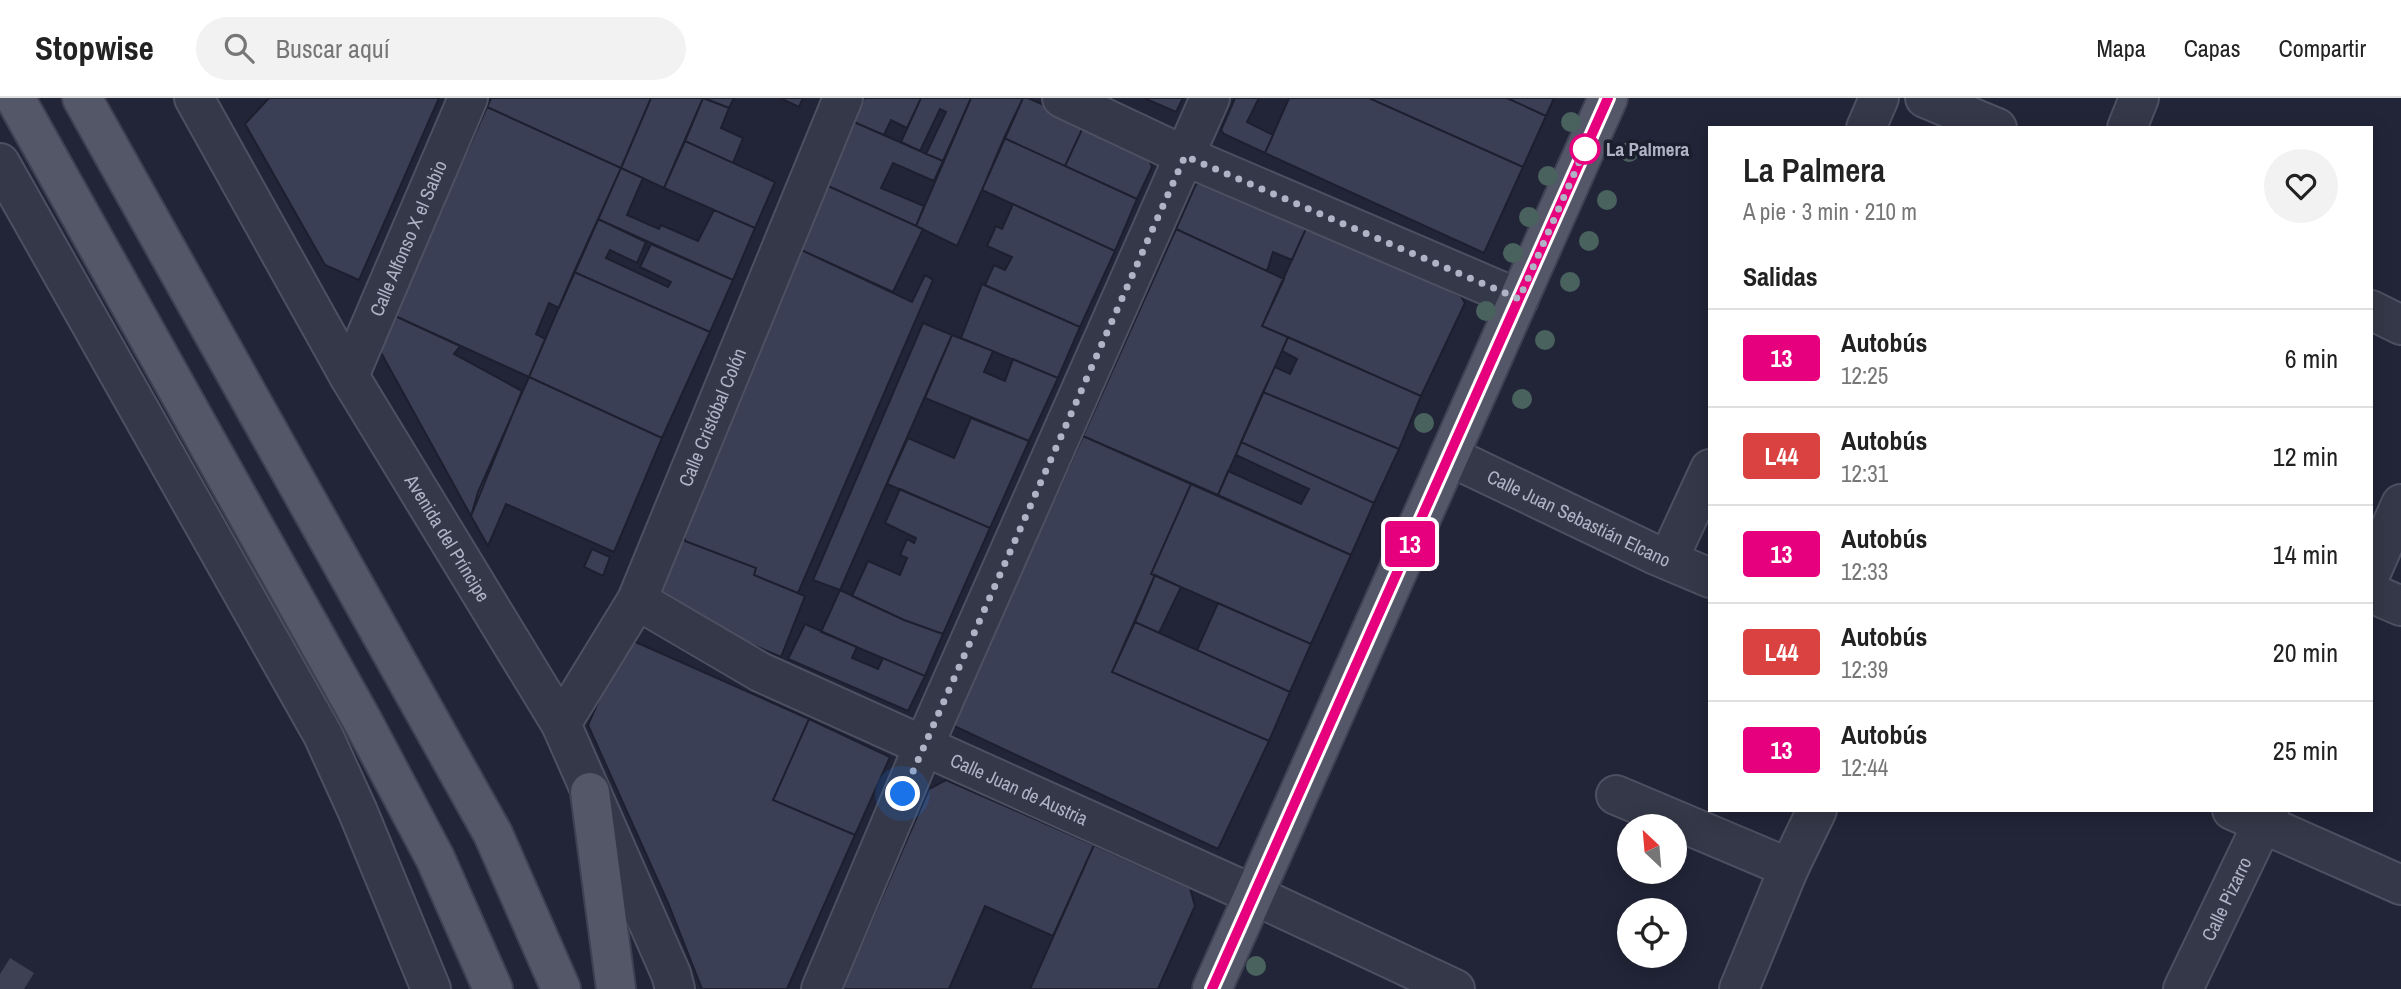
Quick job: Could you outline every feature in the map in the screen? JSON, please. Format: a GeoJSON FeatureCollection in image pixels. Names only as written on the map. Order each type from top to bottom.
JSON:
{"type":"FeatureCollection","features":[{"type":"Feature","properties":{"kind":"main road"},"geometry":{"type":"LineString","coordinates":[[15,98],[362,720],[435,858],[493,989]]}},
{"type":"Feature","properties":{"kind":"main road"},"geometry":{"type":"LineString","coordinates":[[82,98],[493,834],[561,989]]}},
{"type":"Feature","properties":{"kind":"main road"},"geometry":{"type":"LineString","coordinates":[[1212,989],[1608,98]]}},
{"type":"Feature","properties":{"kind":"main road"},"geometry":{"type":"LineString","coordinates":[[590,792],[616,989]]}},
{"type":"Feature","properties":{"kind":"street","name":"Avenida del Príncipe"},"geometry":{"type":"LineString","coordinates":[[194,98],[349,376],[561,724],[671,974],[675,989]]}},
{"type":"Feature","properties":{"kind":"street","name":"Calle Alfonso X el Sabio"},"geometry":{"type":"LineString","coordinates":[[349,376],[468,98]]}},
{"type":"Feature","properties":{"kind":"street","name":"Calle Cristóbal Colón"},"geometry":{"type":"LineString","coordinates":[[561,724],[637,600],[843,98]]}},
{"type":"Feature","properties":{"kind":"street"},"geometry":{"type":"LineString","coordinates":[[1062,98],[1185,156],[1519,299]]}},
{"type":"Feature","properties":{"kind":"street"},"geometry":{"type":"LineString","coordinates":[[821,989],[924,745],[1210,98]]}},
{"type":"Feature","properties":{"kind":"street"},"geometry":{"type":"LineString","coordinates":[[1867,126],[1879,98]]}},
{"type":"Feature","properties":{"kind":"street"},"geometry":{"type":"LineString","coordinates":[[1925,98],[1992,126]]}},
{"type":"Feature","properties":{"kind":"street"},"geometry":{"type":"LineString","coordinates":[[2128,126],[2139,98]]}},
{"type":"Feature","properties":{"kind":"street"},"geometry":{"type":"LineString","coordinates":[[0,163],[323,735],[431,989]]}},
{"type":"Feature","properties":{"kind":"street"},"geometry":{"type":"LineString","coordinates":[[2373,311],[2401,326]]}},
{"type":"Feature","properties":{"kind":"street","name":"Calle Juan Sebastián Elcano"},"geometry":{"type":"LineString","coordinates":[[1449,456],[1708,577]]}},
{"type":"Feature","properties":{"kind":"street"},"geometry":{"type":"LineString","coordinates":[[1668,560],[1708,473]]}},
{"type":"Feature","properties":{"kind":"street"},"geometry":{"type":"LineString","coordinates":[[2373,568],[2401,504]]}},
{"type":"Feature","properties":{"kind":"street"},"geometry":{"type":"LineString","coordinates":[[2373,594],[2401,606]]}},
{"type":"Feature","properties":{"kind":"street","name":"Calle Juan de Austria"},"geometry":{"type":"LineString","coordinates":[[637,600],[760,672],[1254,895],[1455,989]]}},
{"type":"Feature","properties":{"kind":"street"},"geometry":{"type":"LineString","coordinates":[[1616,795],[1789,868]]}},
{"type":"Feature","properties":{"kind":"street"},"geometry":{"type":"LineString","coordinates":[[1739,989],[1789,868],[1816,812]]}},
{"type":"Feature","properties":{"kind":"street"},"geometry":{"type":"LineString","coordinates":[[2255,815],[2401,885]]}},
{"type":"Feature","properties":{"kind":"street","name":"Calle Pizarro"},"geometry":{"type":"LineString","coordinates":[[2183,989],[2255,815]]}},
{"type":"Feature","properties":{"kind":"building"},"geometry":{"type":"Polygon","coordinates":[[[269,98],[439,98],[359,280],[325,265],[245,124],[269,98]]]}},
{"type":"Feature","properties":{"kind":"building"},"geometry":{"type":"Polygon","coordinates":[[[491,98],[651,98],[621,168],[487,107],[491,98]]]}},
{"type":"Feature","properties":{"kind":"building"},"geometry":{"type":"Polygon","coordinates":[[[651,98],[703,98],[664,188],[621,168],[651,98]]]}},
{"type":"Feature","properties":{"kind":"building"},"geometry":{"type":"Polygon","coordinates":[[[703,98],[729,108],[721,128],[743,138],[733,163],[685,141],[703,98]]]}},
{"type":"Feature","properties":{"kind":"building"},"geometry":{"type":"Polygon","coordinates":[[[704,98],[734,98],[729,108],[704,98]]]}},
{"type":"Feature","properties":{"kind":"building"},"geometry":{"type":"Polygon","coordinates":[[[780,98],[803,98],[799,107],[780,98]]]}},
{"type":"Feature","properties":{"kind":"building"},"geometry":{"type":"Polygon","coordinates":[[[864,98],[921,98],[907,128],[891,120],[884,135],[854,122],[864,98]]]}},
{"type":"Feature","properties":{"kind":"building"},"geometry":{"type":"Polygon","coordinates":[[[921,98],[971,98],[943,161],[926,154],[946,112],[940,109],[920,151],[901,142],[921,98]]]}},
{"type":"Feature","properties":{"kind":"building"},"geometry":{"type":"Polygon","coordinates":[[[971,98],[1023,98],[957,246],[916,226],[971,98]]]}},
{"type":"Feature","properties":{"kind":"building"},"geometry":{"type":"Polygon","coordinates":[[[1023,98],[1085,123],[1065,166],[1004,138],[1023,98]]]}},
{"type":"Feature","properties":{"kind":"building"},"geometry":{"type":"Polygon","coordinates":[[[1144,98],[1183,98],[1176,112],[1144,98]]]}},
{"type":"Feature","properties":{"kind":"building"},"geometry":{"type":"Polygon","coordinates":[[[1235,98],[1259,98],[1247,122],[1273,135],[1265,153],[1224,134],[1221,130],[1235,98]]]}},
{"type":"Feature","properties":{"kind":"building"},"geometry":{"type":"Polygon","coordinates":[[[1289,98],[1369,98],[1523,167],[1484,253],[1265,153],[1289,98]]]}},
{"type":"Feature","properties":{"kind":"building"},"geometry":{"type":"Polygon","coordinates":[[[1369,98],[1507,98],[1546,116],[1523,167],[1369,98]]]}},
{"type":"Feature","properties":{"kind":"building"},"geometry":{"type":"Polygon","coordinates":[[[1507,98],[1554,98],[1546,116],[1507,98]]]}},
{"type":"Feature","properties":{"kind":"building"},"geometry":{"type":"Polygon","coordinates":[[[487,107],[621,168],[559,308],[549,303],[536,334],[545,339],[529,377],[393,315],[487,107]]]}},
{"type":"Feature","properties":{"kind":"building"},"geometry":{"type":"Polygon","coordinates":[[[854,122],[943,161],[934,181],[893,163],[881,188],[924,206],[916,226],[826,185],[854,122]]]}},
{"type":"Feature","properties":{"kind":"building"},"geometry":{"type":"Polygon","coordinates":[[[1085,123],[1146,151],[1152,167],[1137,199],[1065,166],[1085,123]]]}},
{"type":"Feature","properties":{"kind":"building"},"geometry":{"type":"Polygon","coordinates":[[[1004,138],[1137,199],[1115,251],[982,190],[1004,138]]]}},
{"type":"Feature","properties":{"kind":"building"},"geometry":{"type":"Polygon","coordinates":[[[685,141],[775,182],[755,228],[664,188],[685,141]]]}},
{"type":"Feature","properties":{"kind":"building"},"geometry":{"type":"Polygon","coordinates":[[[621,168],[643,178],[627,215],[659,229],[661,225],[698,241],[714,210],[755,228],[733,280],[598,219],[621,168]]]}},
{"type":"Feature","properties":{"kind":"building"},"geometry":{"type":"Polygon","coordinates":[[[1211,179],[1308,224],[1292,260],[1273,252],[1267,271],[1176,229],[1196,184],[1211,179]]]}},
{"type":"Feature","properties":{"kind":"building"},"geometry":{"type":"Polygon","coordinates":[[[826,185],[923,229],[893,292],[797,248],[826,185]]]}},
{"type":"Feature","properties":{"kind":"building"},"geometry":{"type":"Polygon","coordinates":[[[1013,204],[1115,251],[1080,327],[985,285],[994,265],[1005,270],[1012,257],[987,246],[996,226],[1002,229],[1013,204]]]}},
{"type":"Feature","properties":{"kind":"building"},"geometry":{"type":"Polygon","coordinates":[[[598,219],[646,242],[637,263],[610,250],[606,258],[668,287],[671,282],[640,267],[651,244],[733,280],[710,332],[574,272],[598,219]]]}},
{"type":"Feature","properties":{"kind":"building"},"geometry":{"type":"Polygon","coordinates":[[[1308,224],[1461,296],[1465,303],[1421,396],[1262,326],[1308,224]]]}},
{"type":"Feature","properties":{"kind":"building"},"geometry":{"type":"Polygon","coordinates":[[[1176,229],[1284,279],[1262,326],[1288,337],[1218,495],[1083,436],[1176,229]]]}},
{"type":"Feature","properties":{"kind":"building"},"geometry":{"type":"Polygon","coordinates":[[[797,248],[912,302],[925,275],[933,280],[798,593],[754,575],[756,568],[674,537],[797,248]]]}},
{"type":"Feature","properties":{"kind":"building"},"geometry":{"type":"Polygon","coordinates":[[[574,272],[710,332],[662,438],[529,377],[574,272]]]}},
{"type":"Feature","properties":{"kind":"building"},"geometry":{"type":"Polygon","coordinates":[[[982,284],[1080,327],[1058,378],[961,338],[982,284]]]}},
{"type":"Feature","properties":{"kind":"building"},"geometry":{"type":"Polygon","coordinates":[[[393,315],[460,346],[454,354],[522,391],[471,516],[379,349],[393,315]]]}},
{"type":"Feature","properties":{"kind":"building"},"geometry":{"type":"Polygon","coordinates":[[[923,323],[952,335],[840,590],[813,580],[923,323]]]}},
{"type":"Feature","properties":{"kind":"building"},"geometry":{"type":"Polygon","coordinates":[[[952,335],[993,351],[984,372],[1005,381],[1013,359],[1058,378],[1029,441],[925,398],[952,335]]]}},
{"type":"Feature","properties":{"kind":"building"},"geometry":{"type":"Polygon","coordinates":[[[1288,337],[1421,396],[1399,449],[1263,392],[1275,367],[1290,374],[1297,359],[1282,351],[1288,337]]]}},
{"type":"Feature","properties":{"kind":"building"},"geometry":{"type":"Polygon","coordinates":[[[529,377],[662,438],[614,552],[506,504],[488,546],[471,516],[478,492],[529,377]]]}},
{"type":"Feature","properties":{"kind":"building"},"geometry":{"type":"Polygon","coordinates":[[[1263,392],[1399,449],[1374,503],[1241,442],[1263,392]]]}},
{"type":"Feature","properties":{"kind":"building"},"geometry":{"type":"Polygon","coordinates":[[[971,418],[1029,441],[990,528],[887,484],[908,438],[954,458],[971,418]]]}},
{"type":"Feature","properties":{"kind":"building"},"geometry":{"type":"Polygon","coordinates":[[[1083,436],[1191,484],[1112,672],[1269,741],[1218,849],[952,725],[1083,436]]]}},
{"type":"Feature","properties":{"kind":"building"},"geometry":{"type":"Polygon","coordinates":[[[1241,442],[1374,503],[1351,555],[1218,495],[1228,471],[1301,504],[1309,489],[1236,455],[1241,442]]]}},
{"type":"Feature","properties":{"kind":"building"},"geometry":{"type":"Polygon","coordinates":[[[1191,484],[1351,555],[1311,644],[1151,574],[1191,484]]]}},
{"type":"Feature","properties":{"kind":"building"},"geometry":{"type":"Polygon","coordinates":[[[900,489],[990,528],[943,634],[904,620],[852,596],[868,561],[900,575],[907,558],[900,555],[907,539],[914,543],[916,538],[885,523],[900,489]]]}},
{"type":"Feature","properties":{"kind":"building"},"geometry":{"type":"Polygon","coordinates":[[[674,537],[756,568],[754,575],[805,596],[781,657],[656,603],[674,537]]]}},
{"type":"Feature","properties":{"kind":"building"},"geometry":{"type":"Polygon","coordinates":[[[592,549],[610,557],[603,576],[584,567],[592,549]]]}},
{"type":"Feature","properties":{"kind":"building"},"geometry":{"type":"Polygon","coordinates":[[[1155,575],[1181,587],[1159,633],[1135,622],[1155,575]]]}},
{"type":"Feature","properties":{"kind":"building"},"geometry":{"type":"Polygon","coordinates":[[[840,590],[904,620],[943,634],[925,676],[821,632],[840,590]]]}},
{"type":"Feature","properties":{"kind":"building"},"geometry":{"type":"Polygon","coordinates":[[[1218,603],[1311,644],[1290,692],[1197,650],[1218,603]]]}},
{"type":"Feature","properties":{"kind":"building"},"geometry":{"type":"Polygon","coordinates":[[[1135,622],[1290,692],[1269,741],[1112,672],[1135,622]]]}},
{"type":"Feature","properties":{"kind":"building"},"geometry":{"type":"Polygon","coordinates":[[[805,624],[857,647],[852,658],[878,669],[883,658],[925,676],[908,711],[788,659],[805,624]]]}},
{"type":"Feature","properties":{"kind":"building"},"geometry":{"type":"Polygon","coordinates":[[[631,640],[809,719],[773,800],[855,835],[787,989],[702,989],[668,903],[588,725],[624,643],[631,640]]]}},
{"type":"Feature","properties":{"kind":"building"},"geometry":{"type":"Polygon","coordinates":[[[809,719],[890,757],[855,835],[773,800],[809,719]]]}},
{"type":"Feature","properties":{"kind":"building"},"geometry":{"type":"Polygon","coordinates":[[[946,780],[1094,845],[1053,936],[985,906],[949,989],[842,989],[929,789],[946,780]]]}},
{"type":"Feature","properties":{"kind":"building"},"geometry":{"type":"Polygon","coordinates":[[[1094,845],[1190,888],[1195,906],[1158,989],[1030,989],[1094,845]]]}},
{"type":"Feature","properties":{"kind":"tunnel"},"geometry":{"type":"LineString","coordinates":[[0,974],[24,989]]}},
{"type":"Feature","properties":{"kind":"bus line","name":"13"},"geometry":{"type":"LineString","coordinates":[[1212,989],[1608,98]]}},
{"type":"Feature","properties":{"kind":"place","name":"La Palmera"},"geometry":{"type":"Point","coordinates":[1585,149]}},
{"type":"Feature","properties":{"kind":"route"},"geometry":{"type":"LineString","coordinates":[[903,794],[1185,156],[1519,299],[1585,149]]}}]}
